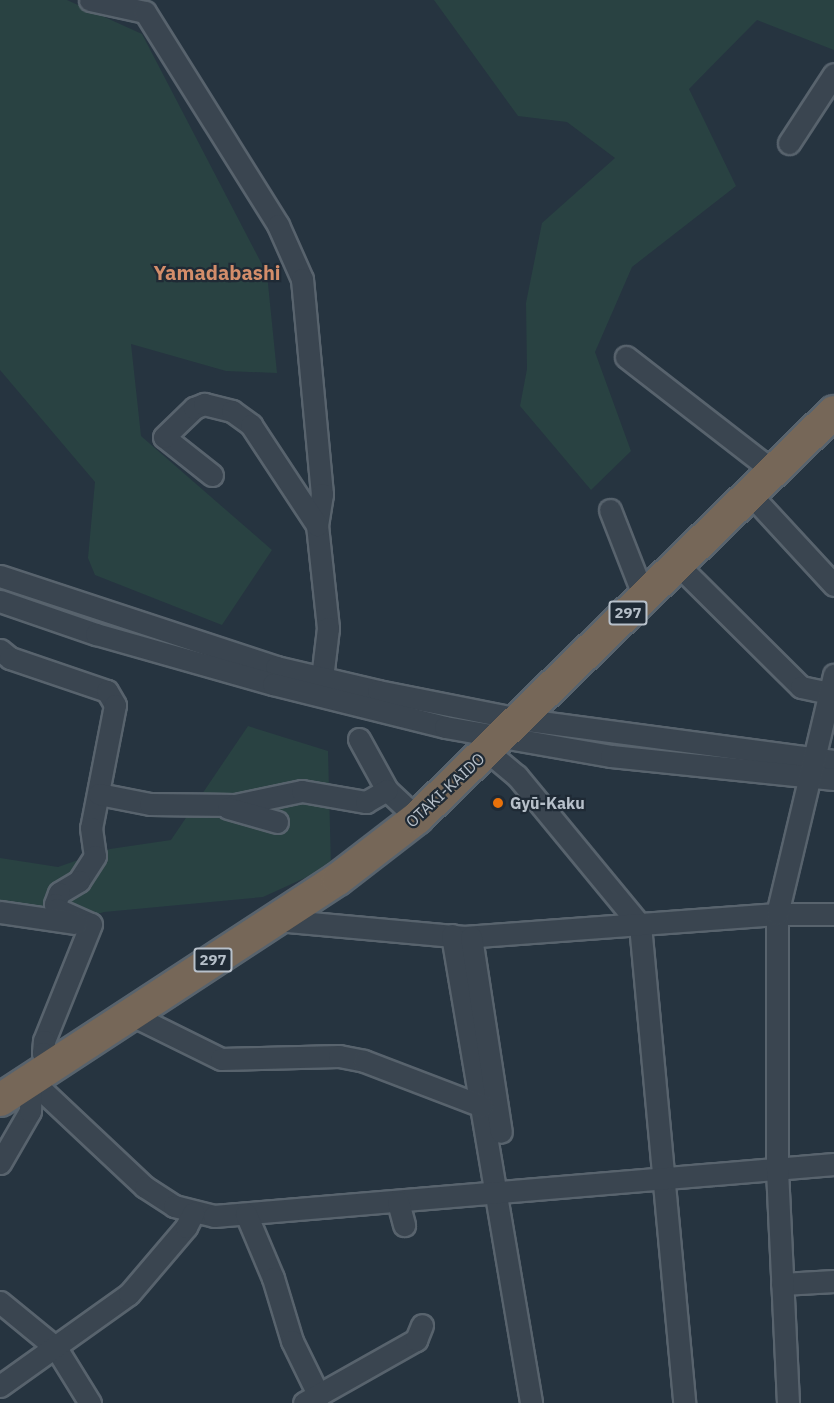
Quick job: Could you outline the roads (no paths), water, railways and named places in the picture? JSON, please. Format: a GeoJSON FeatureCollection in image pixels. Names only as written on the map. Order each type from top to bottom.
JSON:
{"type":"FeatureCollection","features":[{"type":"Feature","properties":{"kind":"highway","name":"OTAKI-KAIDO"},"geometry":{"type":"LineString","coordinates":[[0,1100],[277,920],[417,818],[834,412]]}},
{"type":"Feature","properties":{"kind":"street"},"geometry":{"type":"LineString","coordinates":[[90,0],[145,12],[278,225],[302,279],[322,494],[317,525],[328,628],[322,678]]}},
{"type":"Feature","properties":{"kind":"street"},"geometry":{"type":"LineString","coordinates":[[789,143],[834,74]]}},
{"type":"Feature","properties":{"kind":"street"},"geometry":{"type":"LineString","coordinates":[[626,357],[774,472]]}},
{"type":"Feature","properties":{"kind":"street"},"geometry":{"type":"LineString","coordinates":[[212,475],[164,437],[194,408],[204,404],[232,411],[251,425],[317,525]]}},
{"type":"Feature","properties":{"kind":"street"},"geometry":{"type":"LineString","coordinates":[[750,494],[834,585]]}},
{"type":"Feature","properties":{"kind":"street"},"geometry":{"type":"LineString","coordinates":[[610,510],[644,597]]}},
{"type":"Feature","properties":{"kind":"street"},"geometry":{"type":"LineString","coordinates":[[678,565],[801,687],[832,684],[819,766],[777,914],[777,1167],[788,1403]]}},
{"type":"Feature","properties":{"kind":"street"},"geometry":{"type":"LineString","coordinates":[[0,576],[209,647],[322,678],[502,736]]}},
{"type":"Feature","properties":{"kind":"street"},"geometry":{"type":"LineString","coordinates":[[0,602],[96,634],[374,712],[502,736],[819,766],[834,778]]}},
{"type":"Feature","properties":{"kind":"street"},"geometry":{"type":"LineString","coordinates":[[0,650],[10,658],[97,686],[112,695],[115,715],[91,828],[95,856],[79,881],[60,892],[55,904],[57,909],[91,924]]}},
{"type":"Feature","properties":{"kind":"street"},"geometry":{"type":"LineString","coordinates":[[502,736],[517,776],[640,925],[684,1403]]}},
{"type":"Feature","properties":{"kind":"street"},"geometry":{"type":"LineString","coordinates":[[359,739],[387,790],[417,818]]}},
{"type":"Feature","properties":{"kind":"street"},"geometry":{"type":"LineString","coordinates":[[99,794],[150,804],[222,804],[250,803],[302,791],[366,802],[387,790]]}},
{"type":"Feature","properties":{"kind":"street"},"geometry":{"type":"LineString","coordinates":[[222,804],[236,813],[272,818],[277,822]]}},
{"type":"Feature","properties":{"kind":"street"},"geometry":{"type":"LineString","coordinates":[[0,912],[91,924]]}},
{"type":"Feature","properties":{"kind":"street"},"geometry":{"type":"LineString","coordinates":[[277,920],[461,936],[777,914],[834,914]]}},
{"type":"Feature","properties":{"kind":"street"},"geometry":{"type":"LineString","coordinates":[[0,1163],[30,1111],[40,1073],[44,1041],[91,924]]}},
{"type":"Feature","properties":{"kind":"street"},"geometry":{"type":"LineString","coordinates":[[461,936],[482,1106],[503,1194],[545,1403]]}},
{"type":"Feature","properties":{"kind":"street"},"geometry":{"type":"LineString","coordinates":[[461,936],[503,1194],[531,1403]]}},
{"type":"Feature","properties":{"kind":"street"},"geometry":{"type":"LineString","coordinates":[[132,1015],[221,1059],[339,1056],[364,1061],[482,1106]]}},
{"type":"Feature","properties":{"kind":"street"},"geometry":{"type":"LineString","coordinates":[[40,1073],[145,1187],[174,1206],[193,1213],[246,1214],[503,1194],[777,1167],[834,1164]]}},
{"type":"Feature","properties":{"kind":"street"},"geometry":{"type":"LineString","coordinates":[[398,1202],[404,1225]]}},
{"type":"Feature","properties":{"kind":"street"},"geometry":{"type":"LineString","coordinates":[[0,1386],[129,1294],[186,1227],[193,1213]]}},
{"type":"Feature","properties":{"kind":"street"},"geometry":{"type":"LineString","coordinates":[[246,1214],[273,1278],[312,1399],[369,1363],[416,1340],[422,1325]]}},
{"type":"Feature","properties":{"kind":"street"},"geometry":{"type":"LineString","coordinates":[[782,1284],[834,1281]]}},
{"type":"Feature","properties":{"kind":"street"},"geometry":{"type":"LineString","coordinates":[[0,1302],[56,1348],[90,1403]]}},
{"type":"Feature","properties":{"kind":"place","name":"Gyū-Kaku"},"geometry":{"type":"Point","coordinates":[498,803]}},
{"type":"Feature","properties":{"kind":"district","name":"Yamadabashi"},"geometry":{"type":"Point","coordinates":[217,272]}}]}
